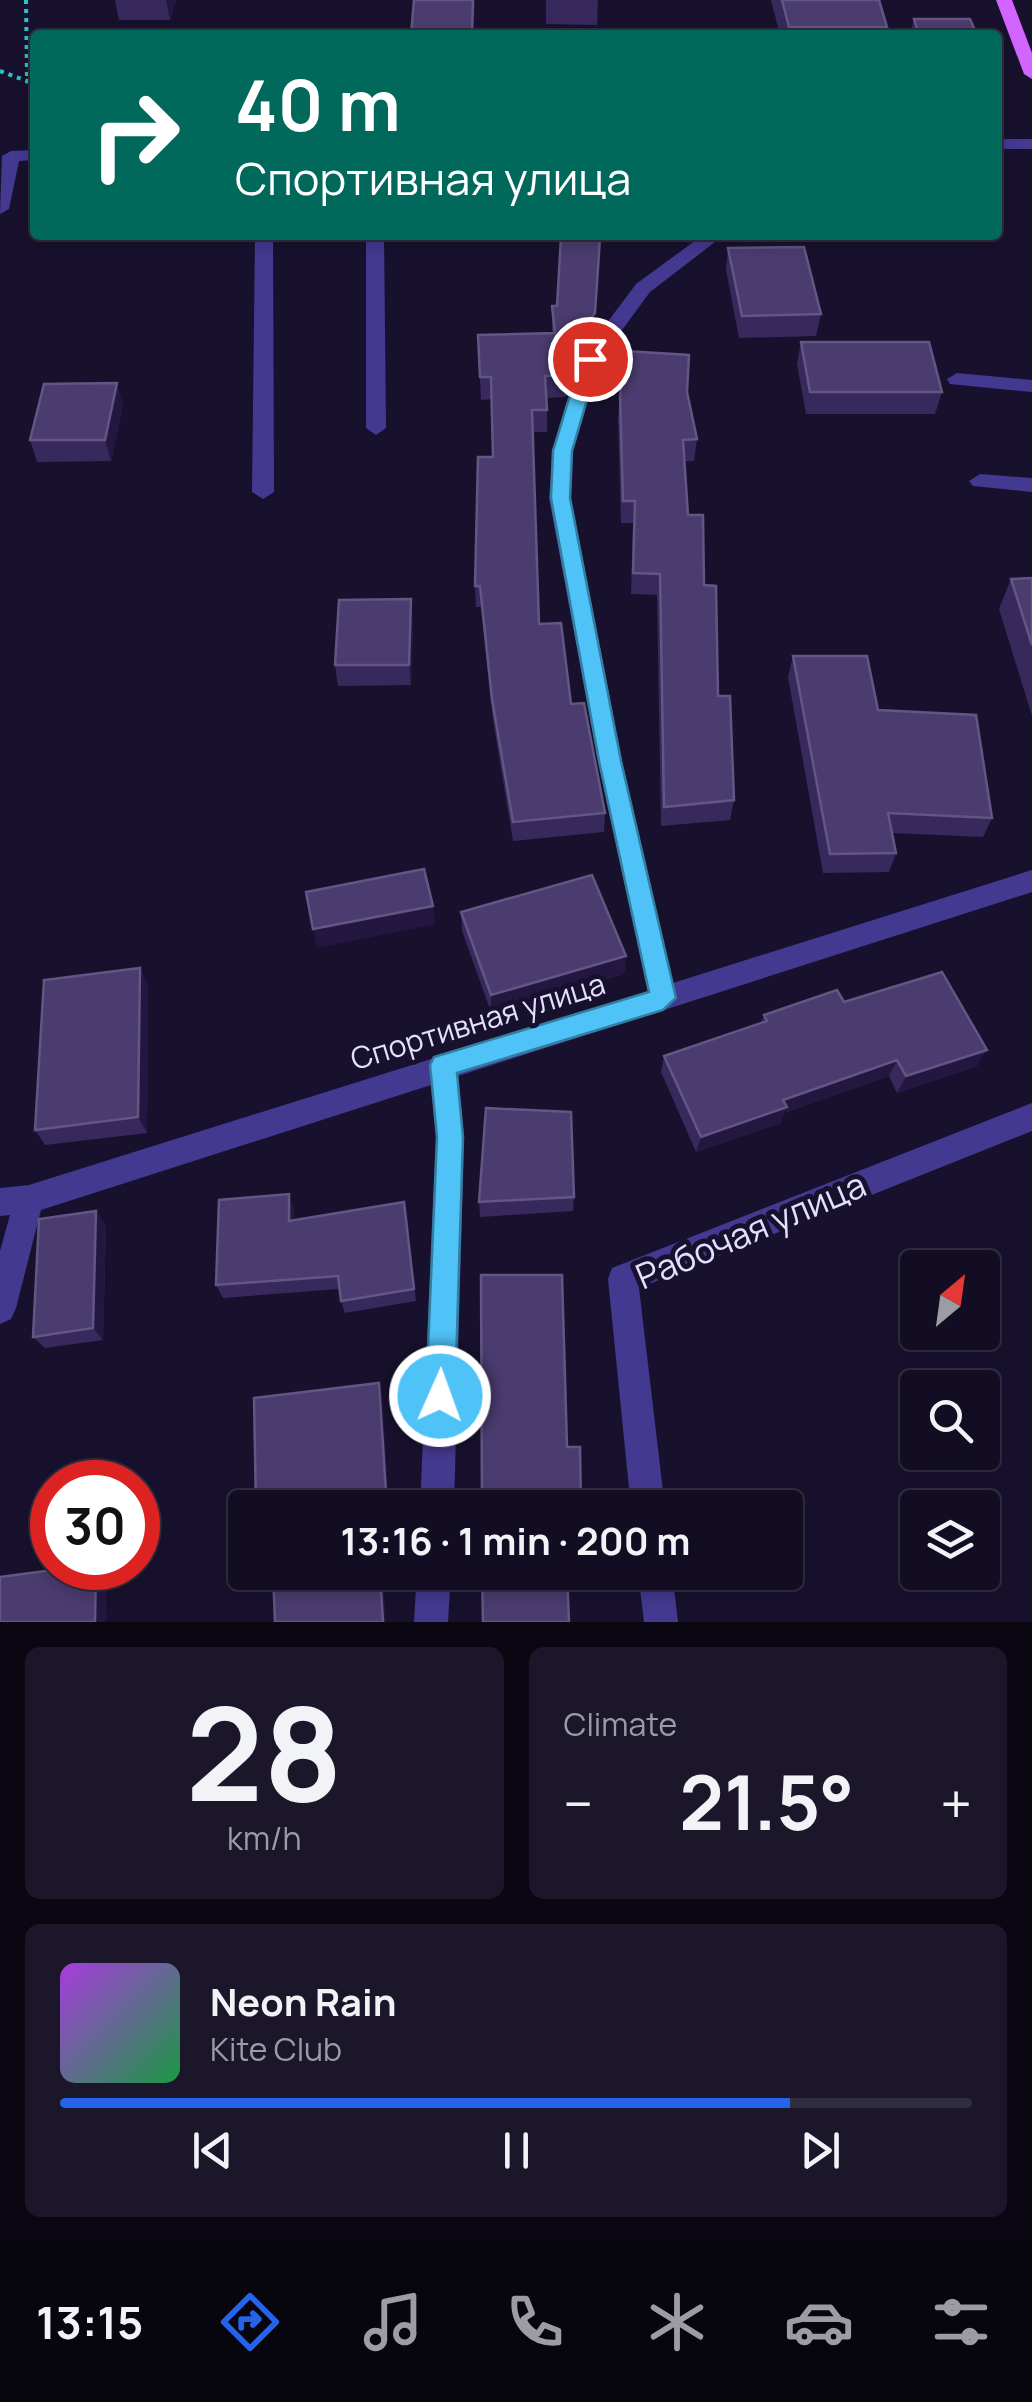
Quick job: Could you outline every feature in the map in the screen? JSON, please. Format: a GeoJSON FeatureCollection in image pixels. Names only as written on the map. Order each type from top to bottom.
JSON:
{"type":"FeatureCollection","features":[{"type":"Feature","properties":{"kind":"main road"},"geometry":{"type":"LineString","coordinates":[[1004,0],[1032,74]]}},
{"type":"Feature","properties":{"kind":"street"},"geometry":{"type":"LineString","coordinates":[[1002,144],[1032,144]]}},
{"type":"Feature","properties":{"kind":"street"},"geometry":{"type":"LineString","coordinates":[[0,208],[11,156],[30,155]]}},
{"type":"Feature","properties":{"kind":"street"},"geometry":{"type":"LineString","coordinates":[[263,492],[264,240]]}},
{"type":"Feature","properties":{"kind":"street"},"geometry":{"type":"LineString","coordinates":[[375,240],[376,428]]}},
{"type":"Feature","properties":{"kind":"street"},"geometry":{"type":"LineString","coordinates":[[663,998],[610,761],[560,498],[562,451],[590,359],[643,288],[709,240]]}},
{"type":"Feature","properties":{"kind":"street"},"geometry":{"type":"LineString","coordinates":[[957,379],[1032,386]]}},
{"type":"Feature","properties":{"kind":"street"},"geometry":{"type":"LineString","coordinates":[[980,481],[1032,485]]}},
{"type":"Feature","properties":{"kind":"street","name":"Спортивная улица"},"geometry":{"type":"LineString","coordinates":[[14,1201],[1032,881]]}},
{"type":"Feature","properties":{"kind":"street"},"geometry":{"type":"LineString","coordinates":[[438,1490],[450,1137],[443,1065]]}},
{"type":"Feature","properties":{"kind":"street","name":"Рабочая улица"},"geometry":{"type":"LineString","coordinates":[[646,1490],[623,1279],[1032,1117]]}},
{"type":"Feature","properties":{"kind":"street"},"geometry":{"type":"LineString","coordinates":[[0,1308],[14,1201]]}},
{"type":"Feature","properties":{"kind":"street"},"geometry":{"type":"LineString","coordinates":[[431,1622],[433,1590]]}},
{"type":"Feature","properties":{"kind":"street"},"geometry":{"type":"LineString","coordinates":[[657,1590],[661,1622]]}},
{"type":"Feature","properties":{"kind":"path"},"geometry":{"type":"LineString","coordinates":[[26,0],[30,89]]}},
{"type":"Feature","properties":{"kind":"path"},"geometry":{"type":"LineString","coordinates":[[0,72],[27,81]]}},
{"type":"Feature","properties":{"kind":"building"},"geometry":{"type":"Polygon","coordinates":[[[414,0],[473,0],[472,30],[411,30],[414,0]]]}},
{"type":"Feature","properties":{"kind":"building"},"geometry":{"type":"Polygon","coordinates":[[[782,0],[879,0],[887,27],[789,27],[782,0]]]}},
{"type":"Feature","properties":{"kind":"building"},"geometry":{"type":"Polygon","coordinates":[[[914,19],[970,19],[975,30],[917,30],[914,19]]]}},
{"type":"Feature","properties":{"kind":"building"},"geometry":{"type":"Polygon","coordinates":[[[561,240],[600,240],[595,313],[580,332],[567,375],[545,376],[547,410],[532,410],[539,624],[561,623],[571,704],[584,703],[605,813],[513,822],[492,699],[480,586],[475,586],[478,457],[493,457],[491,377],[480,377],[478,335],[555,333],[552,306],[557,306],[561,240]]]}},
{"type":"Feature","properties":{"kind":"building"},"geometry":{"type":"Polygon","coordinates":[[[804,247],[821,314],[742,316],[728,248],[804,247]]]}},
{"type":"Feature","properties":{"kind":"building"},"geometry":{"type":"Polygon","coordinates":[[[801,342],[929,342],[942,392],[810,392],[801,342]]]}},
{"type":"Feature","properties":{"kind":"building"},"geometry":{"type":"Polygon","coordinates":[[[625,351],[689,355],[687,392],[697,439],[683,440],[688,515],[703,515],[704,585],[716,586],[718,696],[730,696],[734,800],[664,807],[660,574],[633,573],[635,501],[623,501],[620,396],[625,351]]]}},
{"type":"Feature","properties":{"kind":"building"},"geometry":{"type":"Polygon","coordinates":[[[117,383],[105,440],[30,440],[44,384],[117,383]]]}},
{"type":"Feature","properties":{"kind":"building"},"geometry":{"type":"Polygon","coordinates":[[[1032,578],[1032,645],[1011,579],[1032,578]]]}},
{"type":"Feature","properties":{"kind":"building"},"geometry":{"type":"Polygon","coordinates":[[[411,599],[409,665],[335,665],[339,600],[411,599]]]}},
{"type":"Feature","properties":{"kind":"building"},"geometry":{"type":"Polygon","coordinates":[[[793,656],[867,656],[878,710],[976,715],[992,818],[888,813],[896,853],[830,854],[793,656]]]}},
{"type":"Feature","properties":{"kind":"building"},"geometry":{"type":"Polygon","coordinates":[[[424,869],[433,906],[313,929],[306,892],[424,869]]]}},
{"type":"Feature","properties":{"kind":"building"},"geometry":{"type":"Polygon","coordinates":[[[592,875],[626,956],[491,995],[461,912],[592,875]]]}},
{"type":"Feature","properties":{"kind":"building"},"geometry":{"type":"Polygon","coordinates":[[[140,968],[138,1117],[35,1130],[44,980],[140,968]]]}},
{"type":"Feature","properties":{"kind":"building"},"geometry":{"type":"Polygon","coordinates":[[[942,972],[987,1050],[906,1076],[897,1060],[783,1100],[787,1107],[701,1137],[664,1056],[767,1021],[764,1015],[837,990],[844,1002],[942,972]]]}},
{"type":"Feature","properties":{"kind":"building"},"geometry":{"type":"Polygon","coordinates":[[[486,1108],[571,1112],[574,1197],[479,1202],[486,1108]]]}},
{"type":"Feature","properties":{"kind":"building"},"geometry":{"type":"Polygon","coordinates":[[[289,1194],[289,1221],[404,1202],[414,1289],[341,1301],[338,1276],[216,1285],[219,1200],[289,1194]]]}},
{"type":"Feature","properties":{"kind":"building"},"geometry":{"type":"Polygon","coordinates":[[[96,1211],[93,1328],[33,1337],[39,1219],[96,1211]]]}},
{"type":"Feature","properties":{"kind":"building"},"geometry":{"type":"Polygon","coordinates":[[[481,1275],[562,1275],[567,1447],[580,1447],[581,1490],[482,1490],[481,1275]]]}},
{"type":"Feature","properties":{"kind":"building"},"geometry":{"type":"Polygon","coordinates":[[[379,1383],[386,1490],[256,1490],[254,1398],[379,1383]]]}},
{"type":"Feature","properties":{"kind":"building"},"geometry":{"type":"Polygon","coordinates":[[[30,1573],[30,1590],[96,1590],[95,1622],[0,1622],[0,1577],[30,1573]]]}},
{"type":"Feature","properties":{"kind":"building"},"geometry":{"type":"Polygon","coordinates":[[[274,1590],[381,1590],[383,1622],[275,1622],[274,1590]]]}},
{"type":"Feature","properties":{"kind":"building"},"geometry":{"type":"Polygon","coordinates":[[[482,1590],[568,1590],[569,1622],[483,1622],[482,1590]]]}},
{"type":"Feature","properties":{"kind":"route"},"geometry":{"type":"LineString","coordinates":[[440,1396],[450,1137],[443,1065],[663,998],[610,761],[560,498],[562,451],[590,359]]}}]}
